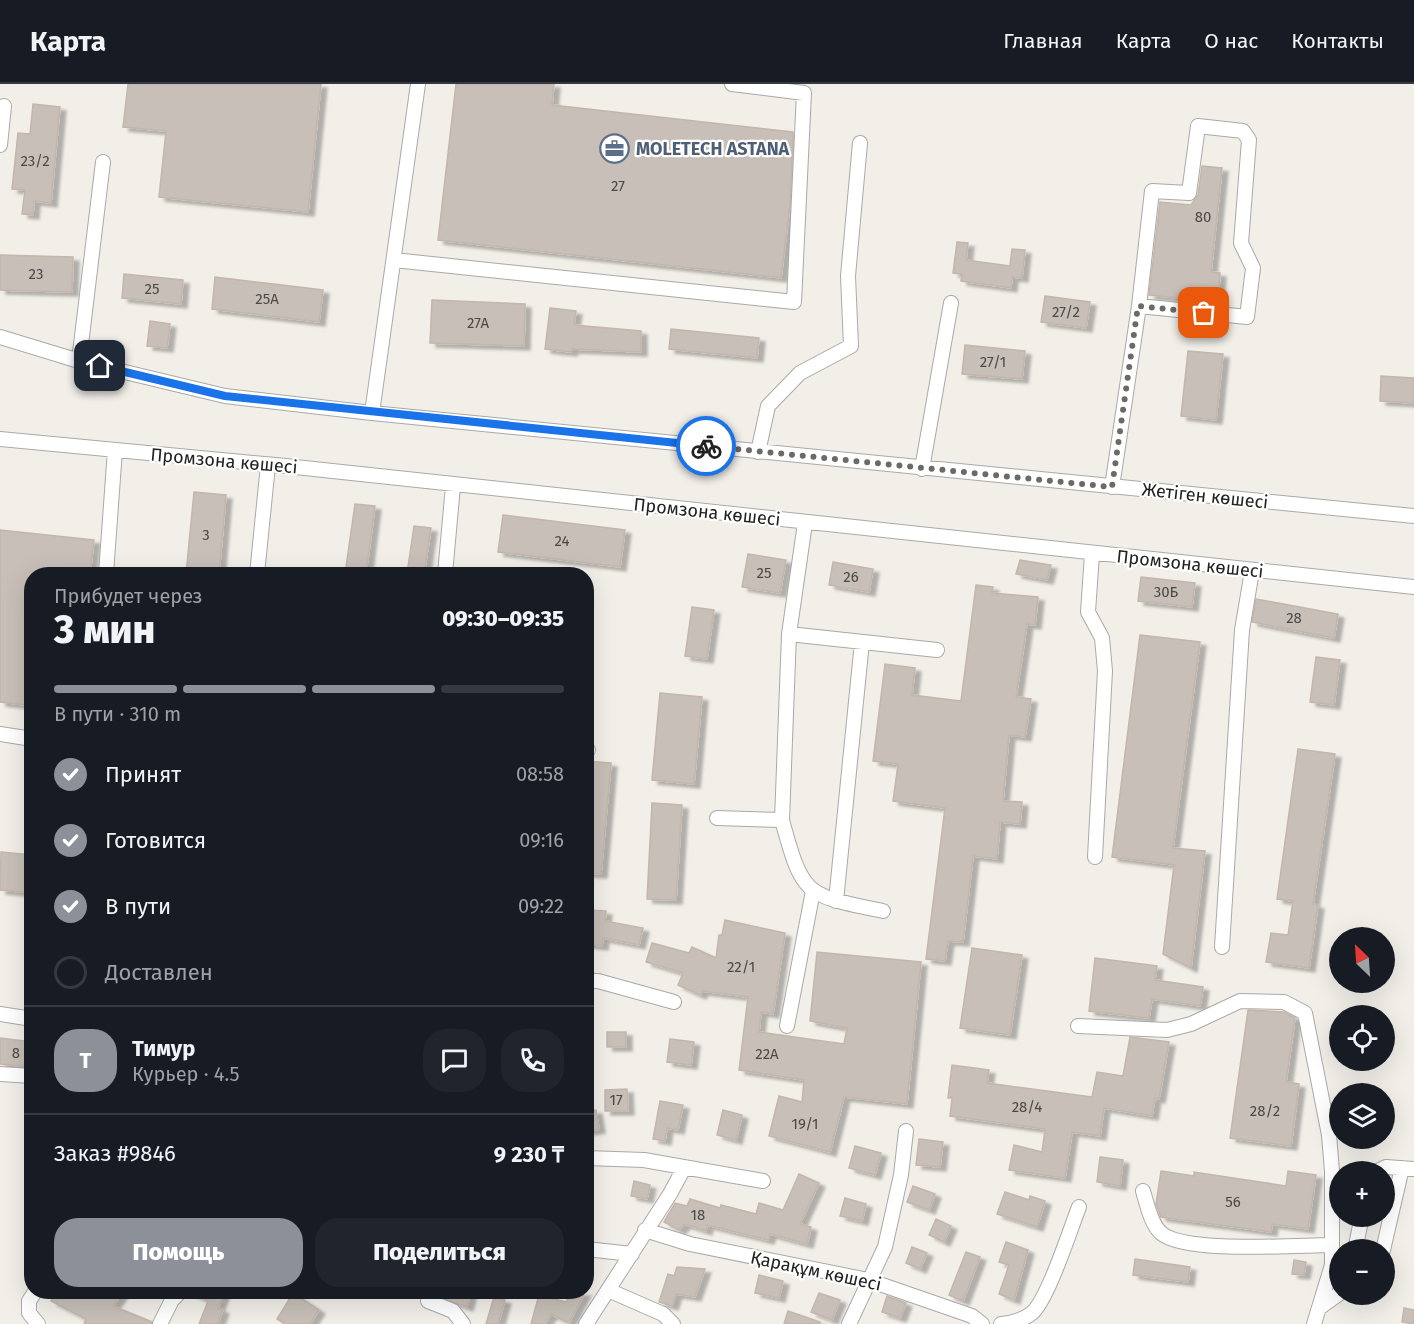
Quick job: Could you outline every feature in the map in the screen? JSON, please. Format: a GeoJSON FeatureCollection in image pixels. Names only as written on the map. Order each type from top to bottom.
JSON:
{"type":"FeatureCollection","features":[{"type":"Feature","properties":{"kind":"street"},"geometry":{"type":"LineString","coordinates":[[372,413],[418,84]]}},
{"type":"Feature","properties":{"kind":"street"},"geometry":{"type":"LineString","coordinates":[[394,260],[794,302],[804,93],[732,84]]}},
{"type":"Feature","properties":{"kind":"street"},"geometry":{"type":"LineString","coordinates":[[0,145],[4,106]]}},
{"type":"Feature","properties":{"kind":"street"},"geometry":{"type":"LineString","coordinates":[[1112,487],[1152,191],[1189,193],[1198,126],[1243,131],[1249,140],[1241,243],[1254,267],[1247,317],[1138,306]]}},
{"type":"Feature","properties":{"kind":"street"},"geometry":{"type":"LineString","coordinates":[[758,452],[768,406],[800,373],[851,346],[848,276],[860,143]]}},
{"type":"Feature","properties":{"kind":"street"},"geometry":{"type":"LineString","coordinates":[[79,361],[103,162]]}},
{"type":"Feature","properties":{"kind":"street"},"geometry":{"type":"LineString","coordinates":[[922,469],[951,303]]}},
{"type":"Feature","properties":{"kind":"street","name":"Жетіген көшесі"},"geometry":{"type":"LineString","coordinates":[[0,337],[79,361],[225,396],[922,469],[1414,516]]}},
{"type":"Feature","properties":{"kind":"street","name":"Промзона көшесі"},"geometry":{"type":"LineString","coordinates":[[0,439],[268,465],[1414,587]]}},
{"type":"Feature","properties":{"kind":"street"},"geometry":{"type":"LineString","coordinates":[[107,567],[115,450]]}},
{"type":"Feature","properties":{"kind":"street"},"geometry":{"type":"LineString","coordinates":[[258,567],[268,465]]}},
{"type":"Feature","properties":{"kind":"street"},"geometry":{"type":"LineString","coordinates":[[447,567],[453,486]]}},
{"type":"Feature","properties":{"kind":"street"},"geometry":{"type":"LineString","coordinates":[[805,523],[789,634],[782,819],[794,866],[802,881],[813,891],[836,901],[883,911]]}},
{"type":"Feature","properties":{"kind":"street"},"geometry":{"type":"LineString","coordinates":[[1092,554],[1088,612],[1102,638],[1105,671],[1095,857]]}},
{"type":"Feature","properties":{"kind":"street"},"geometry":{"type":"LineString","coordinates":[[1222,947],[1242,630],[1252,571]]}},
{"type":"Feature","properties":{"kind":"street"},"geometry":{"type":"LineString","coordinates":[[789,634],[937,650]]}},
{"type":"Feature","properties":{"kind":"street"},"geometry":{"type":"LineString","coordinates":[[836,901],[862,642]]}},
{"type":"Feature","properties":{"kind":"street"},"geometry":{"type":"LineString","coordinates":[[0,734],[24,738]]}},
{"type":"Feature","properties":{"kind":"street"},"geometry":{"type":"LineString","coordinates":[[717,818],[782,819]]}},
{"type":"Feature","properties":{"kind":"street"},"geometry":{"type":"LineString","coordinates":[[787,1026],[813,891]]}},
{"type":"Feature","properties":{"kind":"street"},"geometry":{"type":"LineString","coordinates":[[594,981],[674,1002]]}},
{"type":"Feature","properties":{"kind":"street"},"geometry":{"type":"LineString","coordinates":[[1078,1026],[1167,1030],[1191,1024],[1240,1001],[1284,1002],[1301,1009],[1305,1013],[1329,1135],[1332,1171],[1332,1239]]}},
{"type":"Feature","properties":{"kind":"street"},"geometry":{"type":"LineString","coordinates":[[0,1014],[24,1018]]}},
{"type":"Feature","properties":{"kind":"street"},"geometry":{"type":"LineString","coordinates":[[0,1074],[24,1076]]}},
{"type":"Feature","properties":{"kind":"street"},"geometry":{"type":"LineString","coordinates":[[849,1324],[885,1247],[901,1175],[906,1131]]}},
{"type":"Feature","properties":{"kind":"street"},"geometry":{"type":"LineString","coordinates":[[594,1158],[622,1157],[763,1180]]}},
{"type":"Feature","properties":{"kind":"street"},"geometry":{"type":"LineString","coordinates":[[586,1324],[670,1194],[684,1168]]}},
{"type":"Feature","properties":{"kind":"street"},"geometry":{"type":"LineString","coordinates":[[1386,1239],[1408,1169]]}},
{"type":"Feature","properties":{"kind":"street"},"geometry":{"type":"LineString","coordinates":[[1143,1191],[1155,1225],[1162,1234],[1195,1245],[1329,1245]]}},
{"type":"Feature","properties":{"kind":"street"},"geometry":{"type":"LineString","coordinates":[[1001,1324],[1021,1319],[1033,1312],[1043,1296],[1079,1207]]}},
{"type":"Feature","properties":{"kind":"street","name":"Қарақұм көшесі"},"geometry":{"type":"LineString","coordinates":[[645,1230],[690,1244],[868,1280],[972,1316],[982,1324]]}},
{"type":"Feature","properties":{"kind":"street"},"geometry":{"type":"LineString","coordinates":[[594,1250],[632,1254]]}},
{"type":"Feature","properties":{"kind":"street"},"geometry":{"type":"LineString","coordinates":[[1314,1324],[1329,1275]]}},
{"type":"Feature","properties":{"kind":"street"},"geometry":{"type":"LineString","coordinates":[[608,1290],[654,1309],[672,1324]]}},
{"type":"Feature","properties":{"kind":"street"},"geometry":{"type":"LineString","coordinates":[[30,1299],[29,1313],[38,1324]]}},
{"type":"Feature","properties":{"kind":"street"},"geometry":{"type":"LineString","coordinates":[[160,1324],[172,1299]]}},
{"type":"Feature","properties":{"kind":"street"},"geometry":{"type":"LineString","coordinates":[[428,1301],[453,1311],[463,1324]]}},
{"type":"Feature","properties":{"kind":"street"},"geometry":{"type":"LineString","coordinates":[[1319,1308],[1329,1301]]}},
{"type":"Feature","properties":{"kind":"building"},"geometry":{"type":"Polygon","coordinates":[[[128,84],[321,84],[308,212],[159,197],[166,131],[123,127],[128,84]]]}},
{"type":"Feature","properties":{"kind":"building"},"geometry":{"type":"Polygon","coordinates":[[[456,84],[554,84],[552,105],[793,132],[790,204],[781,278],[438,240],[456,84]]]}},
{"type":"Feature","properties":{"kind":"building"},"geometry":{"type":"Polygon","coordinates":[[[33,104],[60,107],[51,203],[34,201],[33,215],[22,214],[25,190],[12,189],[18,133],[30,134],[33,104]]]}},
{"type":"Feature","properties":{"kind":"building"},"geometry":{"type":"Polygon","coordinates":[[[1202,166],[1222,168],[1211,272],[1220,273],[1218,302],[1149,295],[1160,202],[1191,205],[1198,195],[1202,166]]]}},
{"type":"Feature","properties":{"kind":"building"},"geometry":{"type":"Polygon","coordinates":[[[957,242],[968,243],[966,260],[1010,266],[1012,249],[1025,250],[1022,278],[1012,277],[1011,288],[961,281],[962,274],[953,273],[957,242]]]}},
{"type":"Feature","properties":{"kind":"building"},"geometry":{"type":"Polygon","coordinates":[[[0,255],[73,257],[72,292],[0,290],[0,255]]]}},
{"type":"Feature","properties":{"kind":"building"},"geometry":{"type":"Polygon","coordinates":[[[124,274],[183,280],[181,304],[122,298],[124,274]]]}},
{"type":"Feature","properties":{"kind":"building"},"geometry":{"type":"Polygon","coordinates":[[[215,277],[323,290],[319,322],[212,309],[215,277]]]}},
{"type":"Feature","properties":{"kind":"building"},"geometry":{"type":"Polygon","coordinates":[[[1045,296],[1090,302],[1086,328],[1041,322],[1045,296]]]}},
{"type":"Feature","properties":{"kind":"building"},"geometry":{"type":"Polygon","coordinates":[[[432,300],[525,304],[524,346],[430,343],[432,300]]]}},
{"type":"Feature","properties":{"kind":"building"},"geometry":{"type":"Polygon","coordinates":[[[550,308],[576,311],[574,325],[641,331],[641,352],[572,349],[571,352],[545,349],[550,308]]]}},
{"type":"Feature","properties":{"kind":"building"},"geometry":{"type":"Polygon","coordinates":[[[150,321],[170,324],[167,348],[147,346],[150,321]]]}},
{"type":"Feature","properties":{"kind":"building"},"geometry":{"type":"Polygon","coordinates":[[[671,329],[759,338],[757,358],[669,349],[671,329]]]}},
{"type":"Feature","properties":{"kind":"building"},"geometry":{"type":"Polygon","coordinates":[[[965,345],[1025,351],[1022,379],[962,374],[965,345]]]}},
{"type":"Feature","properties":{"kind":"building"},"geometry":{"type":"Polygon","coordinates":[[[1188,351],[1223,354],[1216,420],[1181,416],[1188,351]]]}},
{"type":"Feature","properties":{"kind":"building"},"geometry":{"type":"Polygon","coordinates":[[[1381,376],[1414,378],[1414,403],[1380,401],[1381,376]]]}},
{"type":"Feature","properties":{"kind":"building"},"geometry":{"type":"Polygon","coordinates":[[[194,492],[226,495],[220,567],[187,567],[194,492]]]}},
{"type":"Feature","properties":{"kind":"building"},"geometry":{"type":"Polygon","coordinates":[[[355,504],[375,506],[367,567],[346,567],[355,504]]]}},
{"type":"Feature","properties":{"kind":"building"},"geometry":{"type":"Polygon","coordinates":[[[503,515],[625,530],[620,567],[498,552],[503,515]]]}},
{"type":"Feature","properties":{"kind":"building"},"geometry":{"type":"Polygon","coordinates":[[[414,526],[431,528],[425,567],[408,567],[414,526]]]}},
{"type":"Feature","properties":{"kind":"building"},"geometry":{"type":"Polygon","coordinates":[[[0,530],[94,540],[91,567],[24,567],[24,705],[0,702],[0,530]]]}},
{"type":"Feature","properties":{"kind":"building"},"geometry":{"type":"Polygon","coordinates":[[[748,554],[786,560],[780,593],[742,587],[748,554]]]}},
{"type":"Feature","properties":{"kind":"building"},"geometry":{"type":"Polygon","coordinates":[[[1020,560],[1051,565],[1047,580],[1016,574],[1020,560]]]}},
{"type":"Feature","properties":{"kind":"building"},"geometry":{"type":"Polygon","coordinates":[[[833,562],[873,569],[869,592],[829,585],[833,562]]]}},
{"type":"Feature","properties":{"kind":"building"},"geometry":{"type":"Polygon","coordinates":[[[1141,577],[1195,583],[1192,607],[1138,601],[1141,577]]]}},
{"type":"Feature","properties":{"kind":"building"},"geometry":{"type":"Polygon","coordinates":[[[976,585],[993,587],[992,593],[1038,597],[1035,625],[1027,624],[1016,697],[1031,699],[1025,737],[1009,735],[1003,801],[1022,802],[1020,824],[1000,822],[997,859],[973,856],[963,942],[948,941],[945,961],[926,959],[945,808],[893,801],[898,764],[873,761],[885,664],[915,668],[912,695],[961,701],[976,585]]]}},
{"type":"Feature","properties":{"kind":"building"},"geometry":{"type":"Polygon","coordinates":[[[1256,599],[1338,614],[1334,638],[1252,622],[1256,599]]]}},
{"type":"Feature","properties":{"kind":"building"},"geometry":{"type":"Polygon","coordinates":[[[692,607],[714,610],[707,659],[685,656],[692,607]]]}},
{"type":"Feature","properties":{"kind":"building"},"geometry":{"type":"Polygon","coordinates":[[[1140,635],[1200,642],[1173,848],[1205,851],[1191,968],[1163,954],[1174,865],[1112,857],[1140,635]]]}},
{"type":"Feature","properties":{"kind":"building"},"geometry":{"type":"Polygon","coordinates":[[[1316,657],[1340,660],[1334,705],[1310,702],[1316,657]]]}},
{"type":"Feature","properties":{"kind":"building"},"geometry":{"type":"Polygon","coordinates":[[[660,693],[702,697],[694,784],[652,780],[660,693]]]}},
{"type":"Feature","properties":{"kind":"building"},"geometry":{"type":"Polygon","coordinates":[[[1298,749],[1335,754],[1313,904],[1318,905],[1309,968],[1266,962],[1271,933],[1288,935],[1293,901],[1277,899],[1298,749]]]}},
{"type":"Feature","properties":{"kind":"building"},"geometry":{"type":"Polygon","coordinates":[[[594,762],[611,763],[601,874],[594,874],[594,762]]]}},
{"type":"Feature","properties":{"kind":"building"},"geometry":{"type":"Polygon","coordinates":[[[652,803],[682,805],[676,900],[647,899],[652,803]]]}},
{"type":"Feature","properties":{"kind":"building"},"geometry":{"type":"Polygon","coordinates":[[[1,852],[24,854],[24,892],[0,890],[1,852]]]}},
{"type":"Feature","properties":{"kind":"building"},"geometry":{"type":"Polygon","coordinates":[[[594,910],[606,911],[605,921],[643,928],[639,945],[603,938],[602,946],[594,945],[594,910]]]}},
{"type":"Feature","properties":{"kind":"building"},"geometry":{"type":"Polygon","coordinates":[[[725,920],[785,933],[773,1014],[761,1012],[759,1032],[844,1044],[847,1028],[810,1021],[817,952],[921,962],[907,1104],[844,1097],[830,1152],[769,1136],[779,1096],[802,1102],[804,1080],[739,1070],[748,997],[702,991],[700,995],[678,985],[683,973],[646,962],[652,943],[689,953],[692,947],[716,958],[719,935],[722,935],[725,920]]]}},
{"type":"Feature","properties":{"kind":"building"},"geometry":{"type":"Polygon","coordinates":[[[972,948],[1022,955],[1010,1035],[960,1028],[972,948]]]}},
{"type":"Feature","properties":{"kind":"building"},"geometry":{"type":"Polygon","coordinates":[[[1095,958],[1157,966],[1155,980],[1203,987],[1200,1006],[1152,999],[1149,1018],[1089,1011],[1095,958]]]}},
{"type":"Feature","properties":{"kind":"building"},"geometry":{"type":"Polygon","coordinates":[[[1248,1010],[1284,1012],[1295,1018],[1286,1082],[1299,1084],[1291,1146],[1230,1138],[1248,1010]]]}},
{"type":"Feature","properties":{"kind":"building"},"geometry":{"type":"Polygon","coordinates":[[[607,1032],[626,1032],[626,1047],[607,1047],[607,1032]]]}},
{"type":"Feature","properties":{"kind":"building"},"geometry":{"type":"Polygon","coordinates":[[[1130,1037],[1169,1042],[1159,1099],[1155,1098],[1152,1116],[1104,1108],[1100,1136],[1072,1132],[1065,1178],[1009,1170],[1014,1145],[1042,1152],[1045,1129],[950,1116],[952,1098],[948,1098],[952,1065],[989,1070],[987,1083],[1092,1097],[1097,1072],[1123,1076],[1130,1037]]]}},
{"type":"Feature","properties":{"kind":"building"},"geometry":{"type":"Polygon","coordinates":[[[0,1038],[24,1041],[24,1066],[0,1064],[0,1038]]]}},
{"type":"Feature","properties":{"kind":"building"},"geometry":{"type":"Polygon","coordinates":[[[670,1039],[694,1042],[691,1065],[667,1062],[670,1039]]]}},
{"type":"Feature","properties":{"kind":"building"},"geometry":{"type":"Polygon","coordinates":[[[627,1089],[628,1111],[605,1111],[605,1090],[627,1089]]]}},
{"type":"Feature","properties":{"kind":"building"},"geometry":{"type":"Polygon","coordinates":[[[660,1101],[683,1105],[678,1130],[667,1128],[665,1141],[653,1139],[660,1101]]]}},
{"type":"Feature","properties":{"kind":"building"},"geometry":{"type":"Polygon","coordinates":[[[594,1110],[596,1110],[599,1129],[594,1130],[594,1110]]]}},
{"type":"Feature","properties":{"kind":"building"},"geometry":{"type":"Polygon","coordinates":[[[723,1110],[742,1115],[736,1140],[717,1135],[723,1110]]]}},
{"type":"Feature","properties":{"kind":"building"},"geometry":{"type":"Polygon","coordinates":[[[919,1139],[943,1142],[940,1167],[916,1165],[919,1139]]]}},
{"type":"Feature","properties":{"kind":"building"},"geometry":{"type":"Polygon","coordinates":[[[855,1146],[881,1153],[875,1175],[849,1168],[855,1146]]]}},
{"type":"Feature","properties":{"kind":"building"},"geometry":{"type":"Polygon","coordinates":[[[1100,1157],[1123,1160],[1120,1186],[1097,1182],[1100,1157]]]}},
{"type":"Feature","properties":{"kind":"building"},"geometry":{"type":"Polygon","coordinates":[[[1161,1171],[1194,1176],[1194,1172],[1286,1186],[1288,1171],[1316,1175],[1308,1229],[1272,1224],[1271,1232],[1161,1217],[1156,1204],[1161,1171]]]}},
{"type":"Feature","properties":{"kind":"building"},"geometry":{"type":"Polygon","coordinates":[[[799,1174],[819,1183],[800,1224],[811,1227],[807,1244],[770,1234],[768,1240],[707,1225],[706,1231],[685,1224],[679,1230],[664,1222],[675,1203],[687,1206],[690,1199],[720,1208],[721,1205],[756,1214],[759,1203],[783,1210],[799,1174]]]}},
{"type":"Feature","properties":{"kind":"building"},"geometry":{"type":"Polygon","coordinates":[[[634,1181],[650,1185],[647,1199],[631,1196],[634,1181]]]}},
{"type":"Feature","properties":{"kind":"building"},"geometry":{"type":"Polygon","coordinates":[[[913,1186],[935,1194],[929,1210],[907,1202],[913,1186]]]}},
{"type":"Feature","properties":{"kind":"building"},"geometry":{"type":"Polygon","coordinates":[[[1005,1192],[1029,1200],[1030,1196],[1045,1201],[1037,1227],[997,1214],[1005,1192]]]}},
{"type":"Feature","properties":{"kind":"building"},"geometry":{"type":"Polygon","coordinates":[[[845,1198],[866,1204],[862,1221],[840,1216],[845,1198]]]}},
{"type":"Feature","properties":{"kind":"building"},"geometry":{"type":"Polygon","coordinates":[[[936,1219],[951,1226],[944,1242],[929,1235],[936,1219]]]}},
{"type":"Feature","properties":{"kind":"building"},"geometry":{"type":"Polygon","coordinates":[[[1006,1242],[1028,1250],[1014,1300],[999,1294],[1009,1265],[999,1262],[1006,1242]]]}},
{"type":"Feature","properties":{"kind":"building"},"geometry":{"type":"Polygon","coordinates":[[[912,1247],[927,1253],[920,1269],[906,1263],[912,1247]]]}},
{"type":"Feature","properties":{"kind":"building"},"geometry":{"type":"Polygon","coordinates":[[[966,1252],[980,1257],[963,1301],[949,1295],[966,1252]]]}},
{"type":"Feature","properties":{"kind":"building"},"geometry":{"type":"Polygon","coordinates":[[[1135,1259],[1190,1267],[1188,1282],[1133,1275],[1135,1259]]]}},
{"type":"Feature","properties":{"kind":"building"},"geometry":{"type":"Polygon","coordinates":[[[1294,1260],[1306,1262],[1304,1275],[1292,1274],[1294,1260]]]}},
{"type":"Feature","properties":{"kind":"building"},"geometry":{"type":"Polygon","coordinates":[[[677,1267],[705,1269],[695,1297],[676,1294],[672,1306],[659,1302],[668,1274],[674,1276],[677,1267]]]}},
{"type":"Feature","properties":{"kind":"building"},"geometry":{"type":"Polygon","coordinates":[[[759,1275],[783,1281],[779,1298],[755,1293],[759,1275]]]}},
{"type":"Feature","properties":{"kind":"building"},"geometry":{"type":"Polygon","coordinates":[[[819,1293],[840,1300],[832,1320],[811,1312],[819,1293]]]}},
{"type":"Feature","properties":{"kind":"building"},"geometry":{"type":"Polygon","coordinates":[[[887,1296],[906,1303],[900,1318],[882,1312],[887,1296]]]}},
{"type":"Feature","properties":{"kind":"building"},"geometry":{"type":"Polygon","coordinates":[[[52,1299],[118,1299],[113,1306],[152,1322],[151,1324],[84,1324],[86,1319],[51,1301],[52,1299]]]}},
{"type":"Feature","properties":{"kind":"building"},"geometry":{"type":"Polygon","coordinates":[[[204,1299],[221,1299],[218,1308],[223,1310],[218,1324],[199,1324],[208,1301],[204,1299]]]}},
{"type":"Feature","properties":{"kind":"building"},"geometry":{"type":"Polygon","coordinates":[[[289,1299],[302,1299],[319,1310],[310,1324],[285,1324],[277,1319],[289,1299]]]}},
{"type":"Feature","properties":{"kind":"building"},"geometry":{"type":"Polygon","coordinates":[[[444,1299],[469,1299],[467,1307],[444,1299]]]}},
{"type":"Feature","properties":{"kind":"building"},"geometry":{"type":"Polygon","coordinates":[[[493,1299],[505,1300],[498,1324],[486,1324],[493,1299]]]}},
{"type":"Feature","properties":{"kind":"building"},"geometry":{"type":"Polygon","coordinates":[[[538,1299],[566,1302],[568,1299],[581,1299],[569,1323],[551,1314],[545,1324],[531,1324],[538,1299]]]}},
{"type":"Feature","properties":{"kind":"building"},"geometry":{"type":"Polygon","coordinates":[[[1404,1308],[1414,1310],[1414,1324],[1402,1322],[1404,1308]]]}},
{"type":"Feature","properties":{"kind":"building"},"geometry":{"type":"Polygon","coordinates":[[[788,1311],[820,1322],[820,1324],[784,1324],[788,1311]]]}},
{"type":"Feature","properties":{"kind":"way so far"},"geometry":{"type":"LineString","coordinates":[[706,446],[1112,487],[1138,306],[1204,313]]}},
{"type":"Feature","properties":{"kind":"place","name":"MOLETECH ASTANA"},"geometry":{"type":"Point","coordinates":[615,149]}},
{"type":"Feature","properties":{"kind":"route"},"geometry":{"type":"LineString","coordinates":[[100,366],[225,396],[706,446]]}}]}
